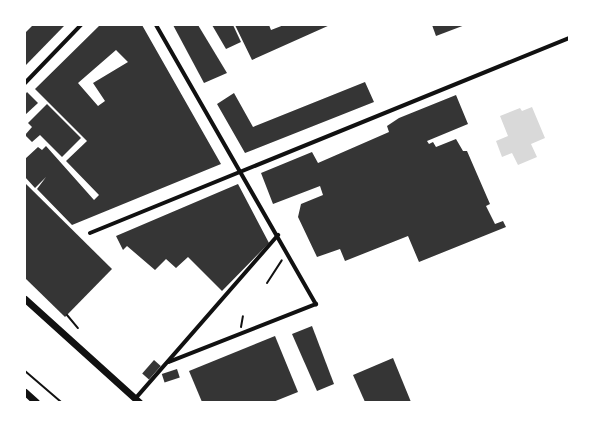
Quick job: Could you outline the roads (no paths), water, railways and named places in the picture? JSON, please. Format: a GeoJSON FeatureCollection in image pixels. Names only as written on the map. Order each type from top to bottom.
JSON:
{"type":"FeatureCollection","features":[{"type":"Feature","properties":{"kind":"street"},"geometry":{"type":"LineString","coordinates":[[25,83],[81,25]]}},
{"type":"Feature","properties":{"kind":"street"},"geometry":{"type":"LineString","coordinates":[[156,25],[278,235],[316,304],[168,362]]}},
{"type":"Feature","properties":{"kind":"street"},"geometry":{"type":"LineString","coordinates":[[90,233],[239,170],[569,38]]}},
{"type":"Feature","properties":{"kind":"street"},"geometry":{"type":"LineString","coordinates":[[25,299],[137,400],[278,235]]}},
{"type":"Feature","properties":{"kind":"street"},"geometry":{"type":"LineString","coordinates":[[25,392],[36,402]]}}]}
